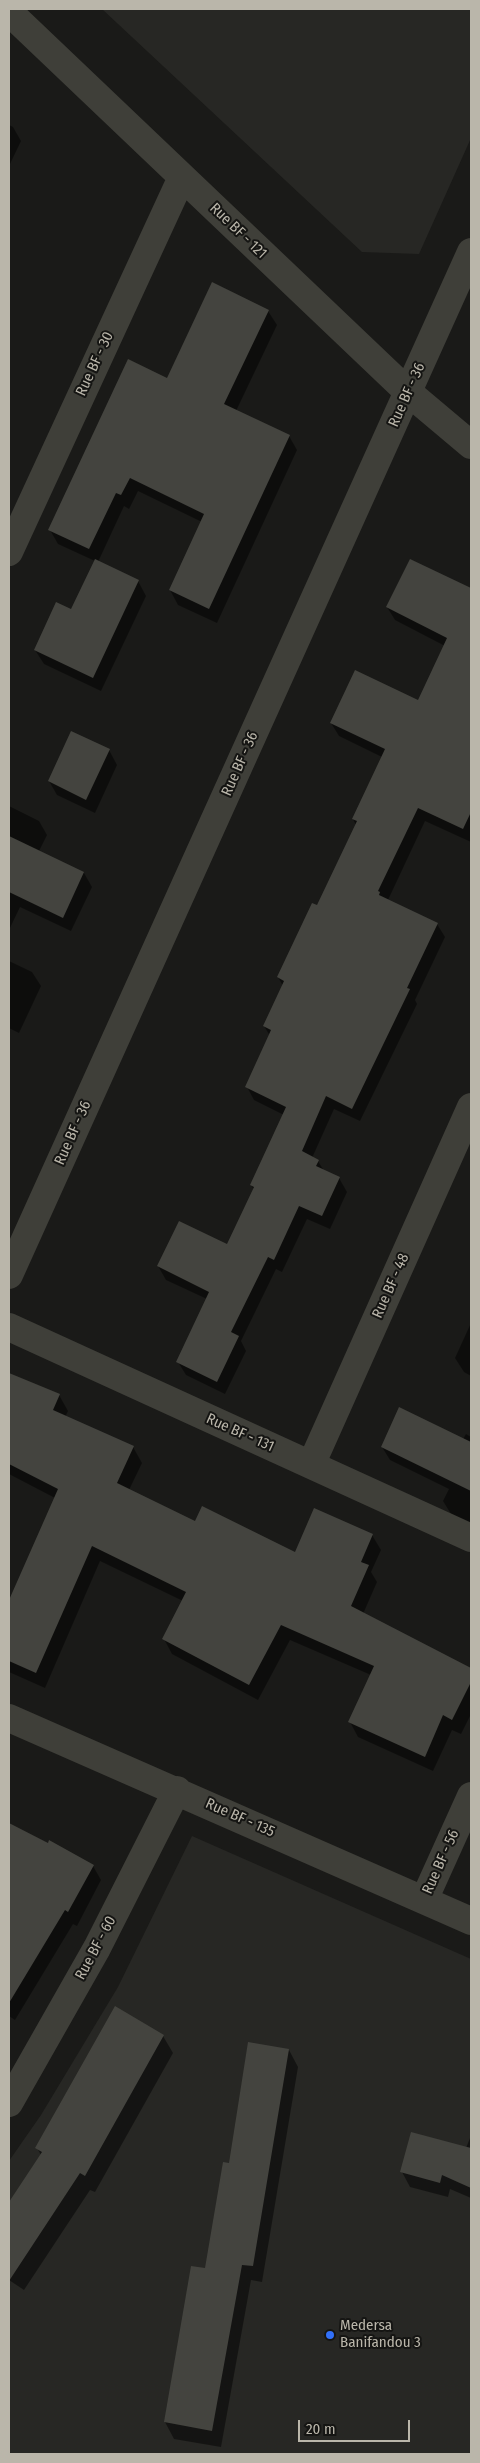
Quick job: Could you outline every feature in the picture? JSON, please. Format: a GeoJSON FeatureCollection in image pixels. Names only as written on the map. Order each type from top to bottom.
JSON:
{"type":"FeatureCollection","features":[{"type":"Feature","properties":{"kind":"street","name":"Rue BF - 121"},"geometry":{"type":"LineString","coordinates":[[9,12],[408,392],[471,445]]}},
{"type":"Feature","properties":{"kind":"street","name":"Rue BF - 30"},"geometry":{"type":"LineString","coordinates":[[9,552],[182,177]]}},
{"type":"Feature","properties":{"kind":"street","name":"Rue BF - 36"},"geometry":{"type":"LineString","coordinates":[[9,1276],[471,252]]}},
{"type":"Feature","properties":{"kind":"street","name":"Rue BF - 48"},"geometry":{"type":"LineString","coordinates":[[311,1465],[471,1107]]}},
{"type":"Feature","properties":{"kind":"street","name":"Rue BF - 131"},"geometry":{"type":"LineString","coordinates":[[9,1327],[471,1538]]}},
{"type":"Feature","properties":{"kind":"street","name":"Rue BF - 135"},"geometry":{"type":"LineString","coordinates":[[9,1718],[177,1790],[471,1921]]}},
{"type":"Feature","properties":{"kind":"street","name":"Rue BF - 60"},"geometry":{"type":"LineString","coordinates":[[9,2103],[97,1948],[177,1790]]}},
{"type":"Feature","properties":{"kind":"street","name":"Rue BF - 56"},"geometry":{"type":"LineString","coordinates":[[424,1900],[471,1796]]}},
{"type":"Feature","properties":{"kind":"shaded area"},"geometry":{"type":"Polygon","coordinates":[[[102,9],[471,9],[471,138],[419,254],[362,252],[102,9]]]}},
{"type":"Feature","properties":{"kind":"shaded area"},"geometry":{"type":"Polygon","coordinates":[[[192,1836],[471,1959],[471,2454],[9,2454],[9,2161],[41,2115],[118,1987],[192,1836]]]}},
{"type":"Feature","properties":{"kind":"building"},"geometry":{"type":"Polygon","coordinates":[[[212,282],[269,310],[224,404],[290,435],[209,609],[169,590],[204,514],[130,478],[121,495],[116,493],[89,549],[48,530],[128,359],[167,378],[212,282]]]}},
{"type":"Feature","properties":{"kind":"building"},"geometry":{"type":"Polygon","coordinates":[[[95,559],[139,580],[93,678],[34,650],[56,602],[71,609],[95,559]]]}},
{"type":"Feature","properties":{"kind":"building"},"geometry":{"type":"Polygon","coordinates":[[[410,559],[471,588],[471,812],[463,829],[418,808],[378,891],[380,892],[379,895],[438,923],[407,988],[410,989],[352,1109],[326,1096],[302,1151],[319,1160],[316,1166],[340,1177],[322,1216],[299,1206],[274,1260],[268,1257],[231,1332],[239,1336],[217,1382],[176,1362],[209,1292],[157,1266],[179,1221],[227,1244],[254,1187],[250,1185],[286,1107],[245,1087],[271,1030],[263,1026],[284,981],[277,977],[312,903],[317,905],[357,821],[352,819],[385,749],[330,723],[355,670],[418,700],[447,638],[386,607],[410,559]]]}},
{"type":"Feature","properties":{"kind":"building"},"geometry":{"type":"Polygon","coordinates":[[[71,731],[110,749],[86,800],[48,781],[71,731]]]}},
{"type":"Feature","properties":{"kind":"building"},"geometry":{"type":"Polygon","coordinates":[[[9,836],[84,872],[63,918],[9,892],[9,836]]]}},
{"type":"Feature","properties":{"kind":"building"},"geometry":{"type":"Polygon","coordinates":[[[9,1373],[60,1394],[53,1410],[134,1446],[117,1483],[195,1521],[202,1506],[295,1552],[314,1508],[373,1534],[361,1562],[369,1565],[351,1606],[471,1668],[471,1682],[452,1720],[443,1715],[425,1757],[348,1722],[374,1666],[281,1625],[249,1685],[162,1639],[186,1592],[92,1546],[36,1673],[9,1661],[9,1600],[58,1489],[9,1464],[9,1373]]]}},
{"type":"Feature","properties":{"kind":"building"},"geometry":{"type":"Polygon","coordinates":[[[399,1407],[471,1442],[471,1491],[381,1447],[399,1407]]]}},
{"type":"Feature","properties":{"kind":"building"},"geometry":{"type":"Polygon","coordinates":[[[9,1823],[48,1843],[49,1840],[94,1865],[68,1912],[65,1910],[9,2003],[9,1823]]]}},
{"type":"Feature","properties":{"kind":"building"},"geometry":{"type":"Polygon","coordinates":[[[115,2006],[164,2035],[85,2176],[80,2173],[9,2281],[9,2202],[42,2152],[35,2148],[115,2006]]]}},
{"type":"Feature","properties":{"kind":"building"},"geometry":{"type":"Polygon","coordinates":[[[248,2042],[289,2049],[253,2266],[242,2265],[212,2431],[164,2422],[191,2266],[205,2268],[223,2162],[229,2163],[248,2042]]]}},
{"type":"Feature","properties":{"kind":"building"},"geometry":{"type":"Polygon","coordinates":[[[411,2132],[471,2148],[471,2188],[442,2175],[440,2183],[400,2172],[411,2132]]]}},
{"type":"Feature","properties":{"kind":"place","name":"Medersa Banifandou 3"},"geometry":{"type":"Point","coordinates":[330,2335]}}]}
